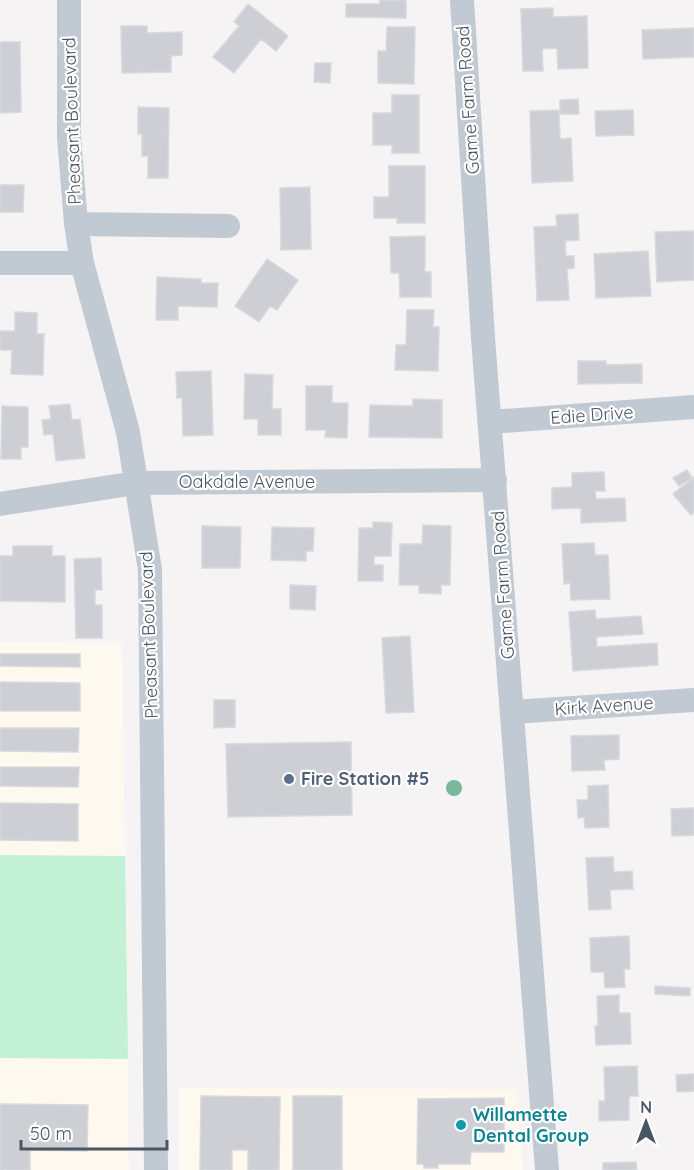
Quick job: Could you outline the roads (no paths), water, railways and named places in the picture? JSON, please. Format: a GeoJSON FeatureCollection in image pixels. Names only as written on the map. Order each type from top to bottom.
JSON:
{"type":"FeatureCollection","features":[{"type":"Feature","properties":{"kind":"street","name":"Pheasant Boulevard"},"geometry":{"type":"LineString","coordinates":[[69,0],[69,136],[76,224],[82,263],[128,432],[150,570],[156,1170]]}},
{"type":"Feature","properties":{"kind":"street","name":"Game Farm Road"},"geometry":{"type":"LineString","coordinates":[[462,0],[489,422],[547,1170]]}},
{"type":"Feature","properties":{"kind":"street"},"geometry":{"type":"LineString","coordinates":[[76,224],[228,226]]}},
{"type":"Feature","properties":{"kind":"street"},"geometry":{"type":"LineString","coordinates":[[0,263],[82,263]]}},
{"type":"Feature","properties":{"kind":"street","name":"Edie Drive"},"geometry":{"type":"LineString","coordinates":[[489,422],[694,407]]}},
{"type":"Feature","properties":{"kind":"street","name":"Oakdale Avenue"},"geometry":{"type":"LineString","coordinates":[[0,504],[136,483],[495,480]]}},
{"type":"Feature","properties":{"kind":"street","name":"Kirk Avenue"},"geometry":{"type":"LineString","coordinates":[[513,712],[694,700]]}},
{"type":"Feature","properties":{"kind":"place","name":"Fire Station #5"},"geometry":{"type":"Point","coordinates":[289,779]}},
{"type":"Feature","properties":{"kind":"place","name":"Willamette Dental Group"},"geometry":{"type":"Point","coordinates":[461,1125]}}]}
